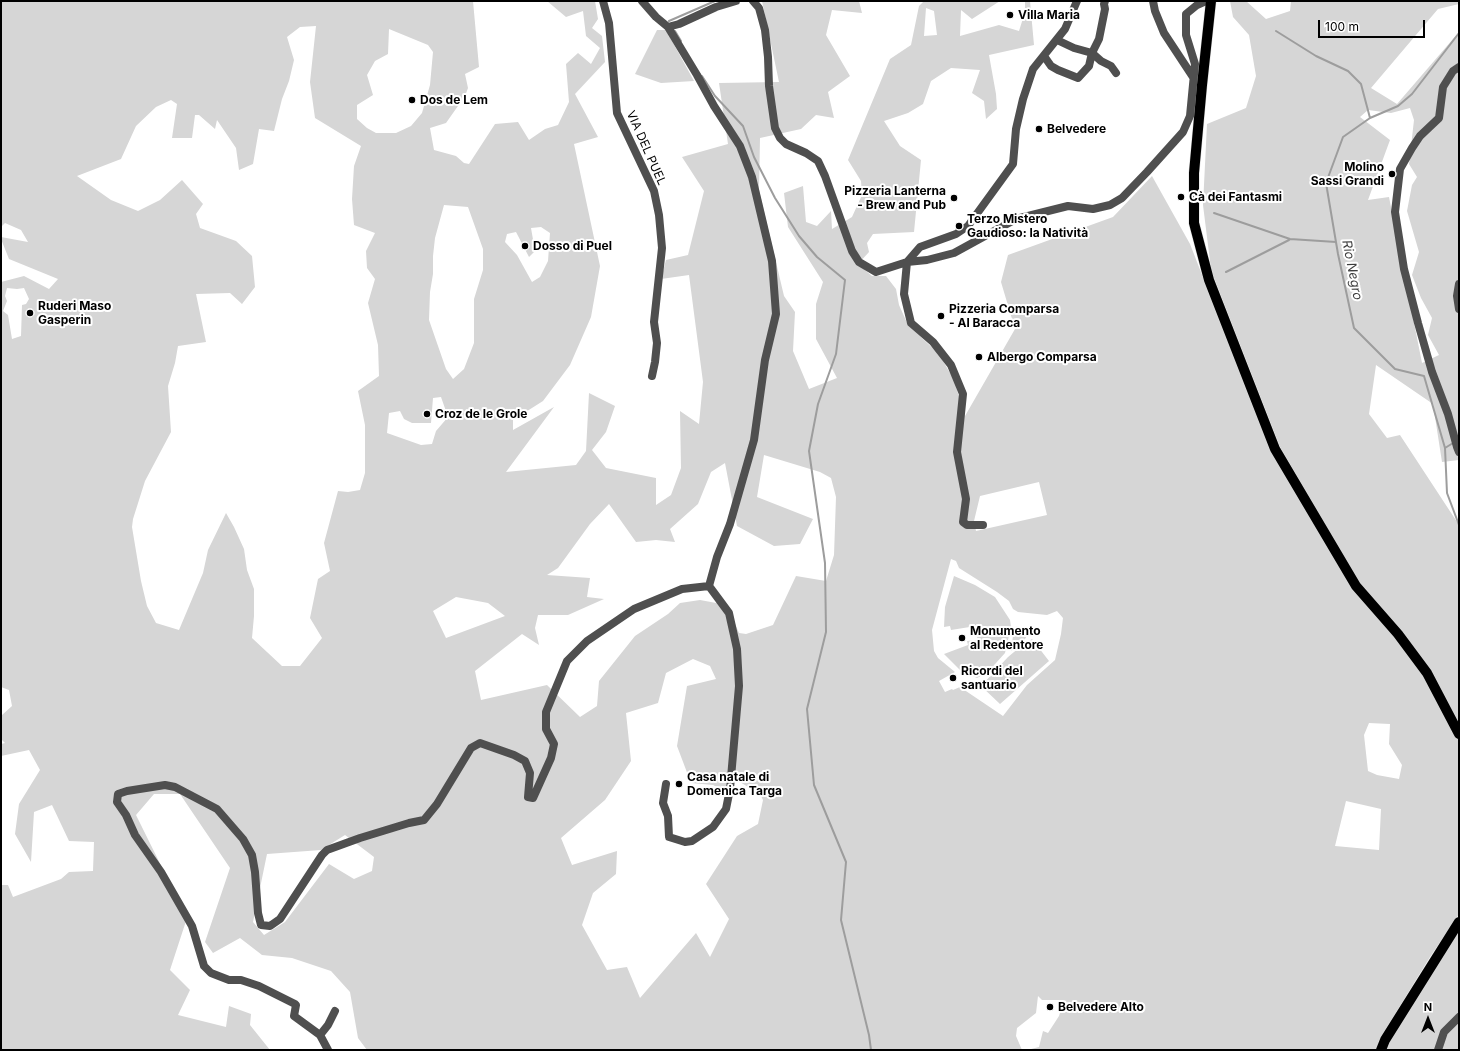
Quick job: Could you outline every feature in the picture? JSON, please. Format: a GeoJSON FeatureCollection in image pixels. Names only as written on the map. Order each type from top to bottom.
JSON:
{"type":"FeatureCollection","features":[{"type":"Feature","properties":{"kind":"main road"},"geometry":{"type":"LineString","coordinates":[[1211,1],[1194,173],[1194,223],[1209,280],[1276,449],[1356,586],[1398,634],[1427,673],[1459,734]]}},
{"type":"Feature","properties":{"kind":"main road"},"geometry":{"type":"LineString","coordinates":[[1381,1050],[1385,1040],[1459,922]]}},
{"type":"Feature","properties":{"kind":"street","name":"VIA DEL PUEL"},"geometry":{"type":"LineString","coordinates":[[603,1],[609,23],[617,113],[654,191],[659,215],[662,248],[654,322],[656,343],[655,362],[652,376]]}},
{"type":"Feature","properties":{"kind":"street"},"geometry":{"type":"LineString","coordinates":[[642,1],[656,17],[668,27],[714,106],[740,146],[752,177],[772,261],[776,314],[765,360],[754,440],[730,524],[717,556],[709,586]]}},
{"type":"Feature","properties":{"kind":"street"},"geometry":{"type":"LineString","coordinates":[[668,27],[679,24],[716,7],[736,1]]}},
{"type":"Feature","properties":{"kind":"street"},"geometry":{"type":"LineString","coordinates":[[753,1],[760,8],[765,30],[772,117],[775,128],[780,138],[786,144],[806,153],[818,161],[825,176],[852,251],[859,262],[876,272],[907,262],[927,260],[954,253],[1016,219],[1068,206],[1093,209],[1110,205],[1122,198],[1183,132],[1190,116],[1194,64],[1186,35],[1186,14],[1197,5],[1206,1]]}},
{"type":"Feature","properties":{"kind":"street"},"geometry":{"type":"LineString","coordinates":[[983,525],[967,525],[963,522],[966,499],[957,452],[963,394],[951,365],[933,342],[910,323],[904,294],[907,262],[920,247],[956,234],[968,226],[1013,164],[1016,129],[1023,99],[1033,69],[1065,29],[1077,1]]}},
{"type":"Feature","properties":{"kind":"street"},"geometry":{"type":"LineString","coordinates":[[1044,56],[1050,66],[1078,78],[1089,66],[1092,53],[1099,39],[1105,9],[1105,1]]}},
{"type":"Feature","properties":{"kind":"street"},"geometry":{"type":"LineString","coordinates":[[1153,1],[1155,11],[1164,33],[1193,78]]}},
{"type":"Feature","properties":{"kind":"street"},"geometry":{"type":"LineString","coordinates":[[1057,40],[1074,48],[1092,53],[1101,61],[1108,64],[1116,73]]}},
{"type":"Feature","properties":{"kind":"street"},"geometry":{"type":"LineString","coordinates":[[1459,67],[1453,71],[1443,87],[1440,118],[1420,136],[1400,169],[1395,212],[1404,269],[1418,323],[1432,372],[1448,414],[1456,447],[1459,452]]}},
{"type":"Feature","properties":{"kind":"street"},"geometry":{"type":"LineString","coordinates":[[1459,284],[1457,296],[1459,309]]}},
{"type":"Feature","properties":{"kind":"street"},"geometry":{"type":"LineString","coordinates":[[666,784],[663,803],[668,816],[669,837],[685,842],[692,841],[713,827],[726,809],[730,789],[739,686],[737,649],[729,613],[709,586]]}},
{"type":"Feature","properties":{"kind":"street"},"geometry":{"type":"LineString","coordinates":[[328,1050],[320,1035],[294,1016],[295,1004],[259,986],[241,980],[229,980],[211,973],[204,966],[192,926],[161,872],[135,835],[126,815],[117,802],[118,794],[127,790],[164,785],[175,787],[217,809],[243,839],[252,854],[258,913],[261,925],[270,926],[280,919],[322,855],[327,850],[360,838],[424,820],[438,804],[471,748],[480,743],[514,755],[525,761],[530,773],[528,797],[534,798],[551,758],[554,744],[546,729],[546,712],[567,662],[587,641],[634,609],[682,589],[709,586]]}},
{"type":"Feature","properties":{"kind":"street"},"geometry":{"type":"LineString","coordinates":[[320,1035],[328,1025],[335,1011]]}},
{"type":"Feature","properties":{"kind":"street"},"geometry":{"type":"LineString","coordinates":[[1438,1050],[1444,1032],[1459,1018]]}},
{"type":"Feature","properties":{"kind":"shaded area"},"geometry":{"type":"Polygon","coordinates":[[[1,1],[473,1],[479,67],[465,74],[468,88],[465,96],[446,123],[430,128],[434,150],[456,156],[464,163],[469,164],[495,124],[518,122],[529,140],[545,129],[558,125],[569,102],[566,64],[578,53],[591,64],[600,48],[586,36],[583,11],[566,17],[547,1],[595,1],[598,19],[592,28],[602,36],[605,62],[575,94],[598,137],[574,144],[600,266],[591,317],[570,365],[543,401],[513,420],[513,430],[554,407],[506,472],[576,465],[586,451],[589,393],[615,406],[606,432],[592,450],[606,468],[656,478],[656,505],[671,495],[681,468],[680,411],[699,424],[703,382],[689,275],[661,279],[666,260],[688,255],[704,191],[682,157],[728,144],[719,83],[779,82],[762,1],[859,1],[862,13],[832,10],[826,35],[850,76],[828,92],[834,118],[816,115],[801,129],[760,138],[759,190],[784,296],[795,312],[793,351],[809,389],[837,378],[816,339],[816,304],[823,282],[788,227],[784,193],[803,186],[806,222],[817,226],[831,211],[832,229],[852,217],[862,195],[861,181],[848,160],[890,59],[911,45],[919,6],[924,1],[1000,1],[972,19],[961,10],[960,36],[999,25],[1019,31],[1025,12],[1025,1],[1030,1],[1034,45],[989,55],[996,94],[997,109],[986,119],[984,101],[972,93],[980,70],[951,68],[931,81],[923,104],[908,113],[884,121],[900,146],[921,160],[914,232],[873,234],[867,243],[869,252],[858,264],[872,276],[886,276],[896,289],[899,305],[908,325],[939,354],[954,380],[965,416],[1015,329],[1001,282],[1008,255],[1113,217],[1152,176],[1190,244],[1271,451],[1395,636],[1423,675],[1455,736],[1459,739],[1459,914],[1430,957],[1381,1037],[1376,1050],[1027,1050],[1039,1047],[1043,1031],[1048,1033],[1059,1016],[1062,1006],[1059,1000],[1042,1000],[1038,996],[1036,1013],[1017,1028],[1016,1036],[1022,1050],[367,1050],[358,1038],[350,992],[331,971],[292,958],[262,955],[240,938],[213,953],[205,942],[230,868],[180,794],[154,794],[136,815],[187,918],[170,970],[190,990],[178,1015],[226,1027],[229,1006],[251,1014],[250,1025],[270,1050],[1,1050],[1,885],[8,885],[13,897],[61,879],[69,872],[93,871],[94,842],[69,841],[52,805],[34,812],[31,862],[15,834],[19,804],[40,770],[29,750],[1,756],[1,744],[5,743],[1,739],[1,714],[2,715],[12,706],[9,690],[1,687],[1,282],[24,276],[49,289],[58,279],[9,259],[1,237],[28,242],[21,230],[5,223],[1,227],[1,1]],[[926,8],[924,36],[937,35],[934,11],[926,8]],[[316,26],[300,27],[287,37],[294,60],[274,131],[259,129],[253,164],[239,170],[236,148],[217,120],[215,129],[199,115],[195,115],[192,138],[172,138],[177,104],[171,100],[156,107],[136,126],[121,159],[77,176],[111,200],[138,211],[160,200],[182,180],[203,204],[196,214],[200,228],[236,241],[252,256],[255,287],[242,304],[230,293],[196,294],[206,342],[178,346],[175,363],[168,386],[171,432],[145,481],[133,519],[132,527],[141,581],[147,606],[156,623],[179,630],[203,573],[208,550],[226,513],[244,549],[247,570],[254,589],[252,638],[282,666],[300,666],[322,638],[310,618],[318,579],[330,571],[324,543],[338,491],[348,492],[360,490],[365,473],[365,425],[358,391],[379,376],[378,345],[368,303],[375,279],[367,268],[366,251],[375,233],[354,225],[352,199],[354,166],[361,146],[315,118],[310,82],[316,26]],[[389,29],[388,54],[375,61],[367,75],[373,95],[357,105],[357,119],[367,128],[376,133],[396,133],[411,126],[422,113],[430,85],[433,52],[428,45],[389,29]],[[444,205],[435,238],[433,274],[430,292],[429,320],[446,369],[453,379],[464,369],[474,343],[474,299],[483,270],[483,249],[468,207],[444,205]],[[541,227],[531,228],[535,251],[529,257],[516,232],[507,234],[505,242],[517,255],[532,282],[540,277],[548,261],[550,233],[541,227]],[[7,288],[5,296],[7,301],[3,311],[8,315],[12,339],[21,336],[22,305],[26,304],[29,299],[24,288],[7,288]],[[441,397],[433,398],[431,423],[412,423],[404,419],[400,411],[389,413],[387,433],[421,445],[432,444],[436,431],[448,417],[441,397]],[[764,455],[757,497],[813,519],[800,544],[774,546],[737,526],[725,463],[711,472],[698,504],[670,529],[675,542],[656,540],[636,542],[609,504],[590,524],[558,568],[547,575],[590,578],[587,597],[604,599],[568,615],[538,615],[535,628],[539,645],[522,634],[475,671],[481,700],[547,685],[580,717],[597,706],[599,681],[635,636],[668,614],[680,603],[700,600],[727,605],[739,633],[746,634],[773,625],[796,576],[826,581],[834,555],[836,497],[831,478],[820,472],[764,455]],[[1039,482],[980,496],[974,521],[976,531],[1047,515],[1039,482]],[[951,559],[932,630],[934,651],[938,658],[955,672],[939,681],[945,692],[960,687],[1003,716],[1027,685],[1055,660],[1063,618],[1057,611],[1047,615],[1018,612],[1013,609],[1009,601],[959,568],[956,561],[951,559]],[[456,597],[433,611],[446,638],[505,616],[488,603],[456,597]],[[693,659],[666,673],[658,703],[626,713],[631,761],[605,800],[561,838],[572,865],[617,851],[616,874],[593,893],[582,925],[607,970],[627,967],[640,998],[696,933],[710,957],[729,919],[706,884],[737,836],[758,824],[763,800],[760,794],[728,775],[725,791],[713,785],[691,783],[677,746],[687,686],[716,679],[710,666],[693,659]],[[1369,723],[1364,735],[1368,771],[1377,775],[1399,779],[1402,765],[1389,744],[1390,724],[1369,723]],[[1346,801],[1335,846],[1379,850],[1381,809],[1346,801]],[[345,835],[321,850],[267,854],[253,922],[264,935],[285,922],[329,864],[354,879],[372,871],[374,857],[345,835]]]}},
{"type":"Feature","properties":{"kind":"shaded area"},"geometry":{"type":"Polygon","coordinates":[[[1230,1],[1246,1],[1266,19],[1290,11],[1291,1],[1459,1],[1459,4],[1438,9],[1371,88],[1397,104],[1459,32],[1459,460],[1442,462],[1433,404],[1376,365],[1369,414],[1387,438],[1400,435],[1459,525],[1459,725],[1430,670],[1402,631],[1360,584],[1280,447],[1211,269],[1203,205],[1207,124],[1246,108],[1256,76],[1249,35],[1233,17],[1230,1]],[[1410,108],[1391,113],[1368,110],[1360,117],[1390,140],[1368,200],[1389,197],[1422,363],[1439,355],[1428,335],[1432,318],[1421,298],[1412,275],[1419,252],[1407,211],[1412,185],[1417,177],[1409,164],[1414,120],[1410,108]]]}},
{"type":"Feature","properties":{"kind":"shaded area"},"geometry":{"type":"Polygon","coordinates":[[[657,30],[666,30],[694,81],[661,83],[635,74],[657,30]]]}},
{"type":"Feature","properties":{"kind":"shaded area"},"geometry":{"type":"Polygon","coordinates":[[[954,576],[975,585],[995,597],[1010,620],[1011,627],[1005,653],[987,673],[977,678],[960,670],[944,654],[968,645],[967,641],[978,640],[977,637],[980,634],[976,626],[951,630],[950,626],[944,627],[945,607],[954,576]]]}},
{"type":"Feature","properties":{"kind":"shaded area"},"geometry":{"type":"Polygon","coordinates":[[[1017,626],[1027,632],[1027,636],[1023,642],[1011,651],[1014,628],[1017,626]]]}},
{"type":"Feature","properties":{"kind":"shaded area"},"geometry":{"type":"Polygon","coordinates":[[[1032,639],[1049,661],[1000,704],[981,686],[1008,657],[1032,639]]]}},
{"type":"Feature","properties":{"kind":"shaded area"},"geometry":{"type":"Polygon","coordinates":[[[1459,930],[1459,1050],[1386,1050],[1389,1042],[1459,930]]]}},
{"type":"Feature","properties":{"kind":"waterway"},"geometry":{"type":"LineString","coordinates":[[669,21],[715,1]]}},
{"type":"Feature","properties":{"kind":"waterway"},"geometry":{"type":"LineString","coordinates":[[675,31],[681,41]]}},
{"type":"Feature","properties":{"kind":"waterway"},"geometry":{"type":"LineString","coordinates":[[1276,31],[1316,56],[1348,71],[1361,84],[1370,118]]}},
{"type":"Feature","properties":{"kind":"waterway","name":"Rio Negro"},"geometry":{"type":"LineString","coordinates":[[1459,33],[1412,94],[1398,106],[1370,118],[1343,137],[1326,183],[1338,254],[1354,328],[1395,369],[1424,376],[1445,448],[1447,493],[1459,525]]}},
{"type":"Feature","properties":{"kind":"waterway"},"geometry":{"type":"LineString","coordinates":[[702,76],[715,96],[743,126],[754,157],[775,198],[799,236],[817,257],[845,280],[836,354],[818,404],[809,451],[825,563],[826,632],[807,709],[814,785],[846,862],[841,920],[869,1035],[871,1050]]}},
{"type":"Feature","properties":{"kind":"waterway"},"geometry":{"type":"LineString","coordinates":[[1214,213],[1290,239],[1336,242]]}},
{"type":"Feature","properties":{"kind":"waterway"},"geometry":{"type":"LineString","coordinates":[[1226,272],[1289,240]]}},
{"type":"Feature","properties":{"kind":"waterway"},"geometry":{"type":"LineString","coordinates":[[1445,448],[1453,443]]}},
{"type":"Feature","properties":{"kind":"place","name":"Villa Maria"},"geometry":{"type":"Point","coordinates":[1010,15]}},
{"type":"Feature","properties":{"kind":"place","name":"Dos de Lem"},"geometry":{"type":"Point","coordinates":[412,100]}},
{"type":"Feature","properties":{"kind":"place","name":"Belvedere"},"geometry":{"type":"Point","coordinates":[1039,129]}},
{"type":"Feature","properties":{"kind":"place","name":"Molino Sassi Grandi"},"geometry":{"type":"Point","coordinates":[1392,174]}},
{"type":"Feature","properties":{"kind":"place","name":"Cà dei Fantasmi"},"geometry":{"type":"Point","coordinates":[1181,197]}},
{"type":"Feature","properties":{"kind":"place","name":"Pizzeria Lanterna - Brew and Pub"},"geometry":{"type":"Point","coordinates":[954,198]}},
{"type":"Feature","properties":{"kind":"place","name":"Terzo Mistero Gaudioso: la Natività"},"geometry":{"type":"Point","coordinates":[959,226]}},
{"type":"Feature","properties":{"kind":"place","name":"Dosso di Puel"},"geometry":{"type":"Point","coordinates":[525,246]}},
{"type":"Feature","properties":{"kind":"place","name":"Ruderi Maso Gasperin"},"geometry":{"type":"Point","coordinates":[30,313]}},
{"type":"Feature","properties":{"kind":"place","name":"Pizzeria Comparsa - Al Baracca"},"geometry":{"type":"Point","coordinates":[941,316]}},
{"type":"Feature","properties":{"kind":"place","name":"Albergo Comparsa"},"geometry":{"type":"Point","coordinates":[979,357]}},
{"type":"Feature","properties":{"kind":"place","name":"Croz de le Grole"},"geometry":{"type":"Point","coordinates":[427,414]}},
{"type":"Feature","properties":{"kind":"place","name":"Monumento al Redentore"},"geometry":{"type":"Point","coordinates":[962,638]}},
{"type":"Feature","properties":{"kind":"place","name":"Ricordi del santuario"},"geometry":{"type":"Point","coordinates":[953,678]}},
{"type":"Feature","properties":{"kind":"place","name":"Casa natale di Domenica Targa"},"geometry":{"type":"Point","coordinates":[679,784]}},
{"type":"Feature","properties":{"kind":"place","name":"Belvedere Alto"},"geometry":{"type":"Point","coordinates":[1050,1007]}}]}
